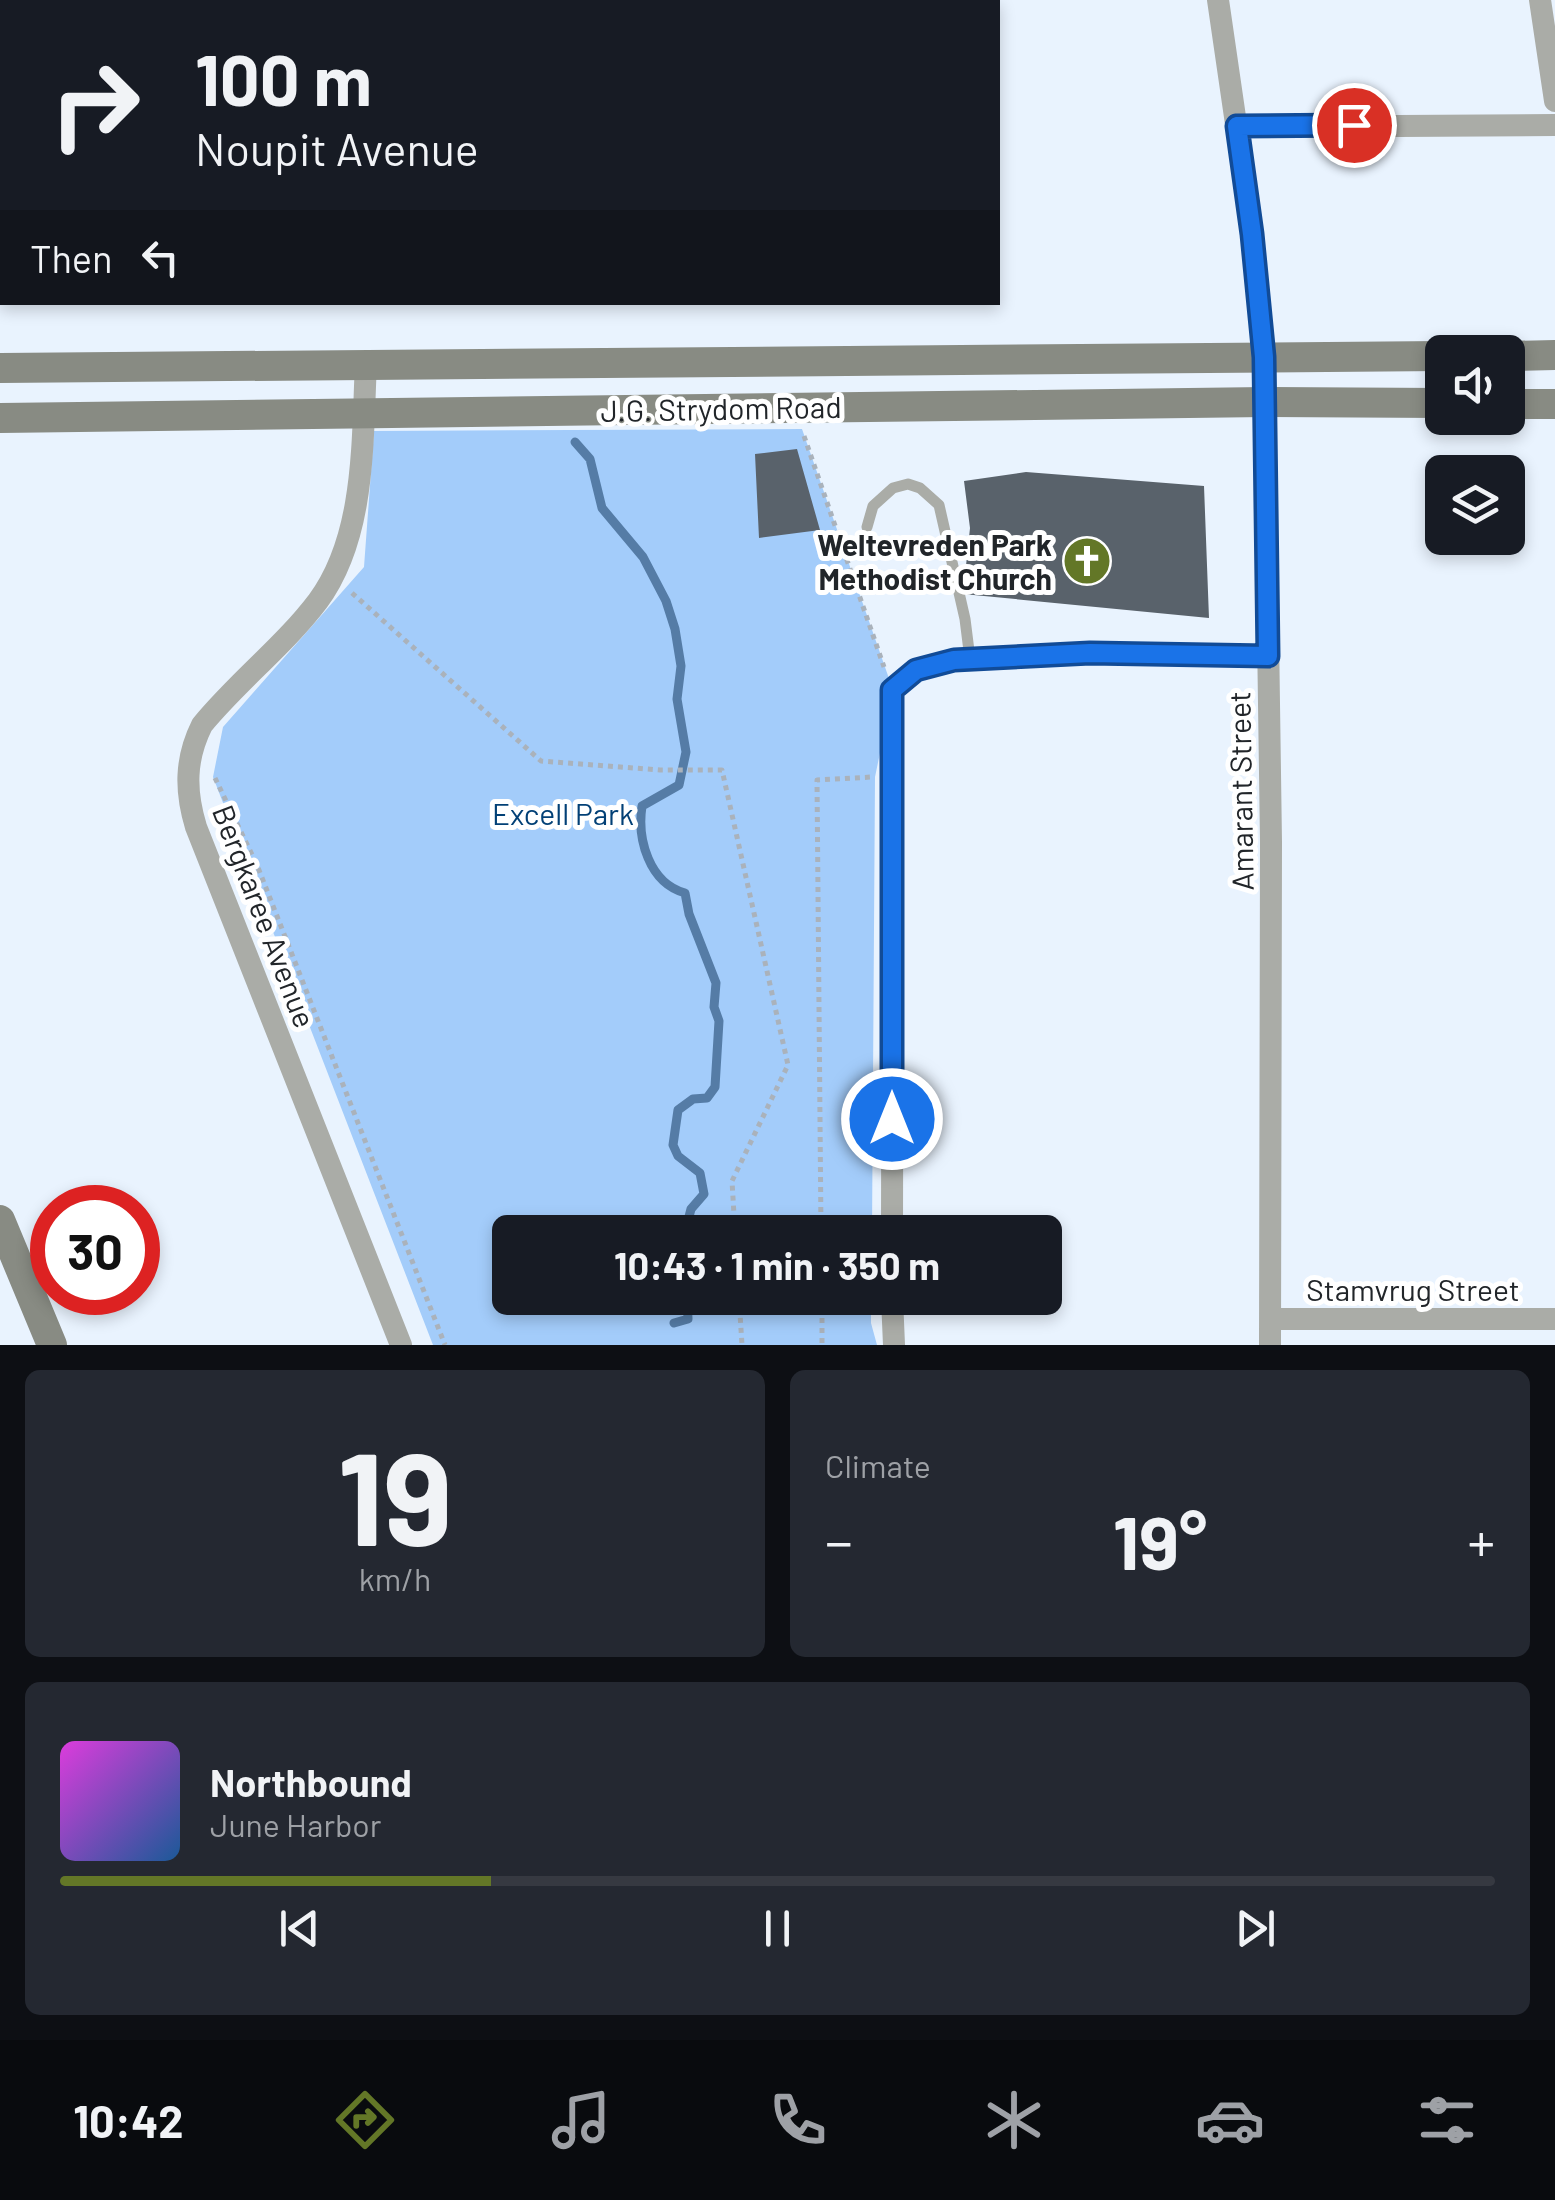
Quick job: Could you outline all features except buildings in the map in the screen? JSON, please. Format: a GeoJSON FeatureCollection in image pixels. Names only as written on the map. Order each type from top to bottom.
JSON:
{"type":"FeatureCollection","features":[{"type":"Feature","properties":{"kind":"street","name":"Amarant Street"},"geometry":{"type":"LineString","coordinates":[[1218,0],[1252,234],[1264,357],[1270,1345]]}},
{"type":"Feature","properties":{"kind":"street"},"geometry":{"type":"LineString","coordinates":[[1540,0],[1555,101]]}},
{"type":"Feature","properties":{"kind":"street"},"geometry":{"type":"LineString","coordinates":[[1237,126],[1555,125]]}},
{"type":"Feature","properties":{"kind":"street"},"geometry":{"type":"LineString","coordinates":[[1525,356],[1555,355]]}},
{"type":"Feature","properties":{"kind":"street","name":"J.G. Strydom Road"},"geometry":{"type":"LineString","coordinates":[[0,368],[1425,356]]}},
{"type":"Feature","properties":{"kind":"street","name":"Bergkaree Avenue"},"geometry":{"type":"LineString","coordinates":[[366,363],[353,516],[333,576],[306,616],[202,724],[187,777],[196,827],[400,1345]]}},
{"type":"Feature","properties":{"kind":"street","name":"J.G. Strydom Road"},"geometry":{"type":"LineString","coordinates":[[0,418],[1425,403]]}},
{"type":"Feature","properties":{"kind":"street"},"geometry":{"type":"LineString","coordinates":[[1525,404],[1555,404]]}},
{"type":"Feature","properties":{"kind":"street"},"geometry":{"type":"LineString","coordinates":[[892,1215],[892,690],[926,665],[970,659],[1090,653],[1268,656]]}},
{"type":"Feature","properties":{"kind":"street"},"geometry":{"type":"LineString","coordinates":[[0,1220],[52,1345]]}},
{"type":"Feature","properties":{"kind":"street"},"geometry":{"type":"LineString","coordinates":[[893,1315],[894,1345]]}},
{"type":"Feature","properties":{"kind":"street","name":"Stamvrug Street"},"geometry":{"type":"LineString","coordinates":[[1272,1319],[1555,1319]]}},
{"type":"Feature","properties":{"kind":"lane"},"geometry":{"type":"LineString","coordinates":[[866,527],[873,506],[893,488],[908,484],[920,488],[939,506],[965,619],[970,659]]}},
{"type":"Feature","properties":{"kind":"path"},"geometry":{"type":"LineString","coordinates":[[802,430],[892,690]]}},
{"type":"Feature","properties":{"kind":"path"},"geometry":{"type":"LineString","coordinates":[[346,588],[541,761],[722,770],[788,1065],[732,1181],[734,1215]]}},
{"type":"Feature","properties":{"kind":"path"},"geometry":{"type":"LineString","coordinates":[[215,777],[257,865],[446,1345]]}},
{"type":"Feature","properties":{"kind":"path"},"geometry":{"type":"LineString","coordinates":[[821,1215],[817,780],[874,777]]}},
{"type":"Feature","properties":{"kind":"path"},"geometry":{"type":"LineString","coordinates":[[739,1315],[742,1345]]}},
{"type":"Feature","properties":{"kind":"path"},"geometry":{"type":"LineString","coordinates":[[822,1315],[822,1345]]}},
{"type":"Feature","properties":{"kind":"green space","name":"Excell Park"},"geometry":{"type":"Polygon","coordinates":[[[802,429],[893,690],[875,777],[872,1215],[492,1215],[492,1315],[871,1315],[877,1345],[433,1345],[213,777],[223,727],[364,567],[374,431],[802,429]]]}},
{"type":"Feature","properties":{"kind":"waterway"},"geometry":{"type":"LineString","coordinates":[[575,442],[590,459],[602,508],[643,557],[666,601],[681,666],[677,699],[686,752],[679,785],[642,806],[641,819],[648,858],[662,880],[685,893],[689,914],[716,983],[714,1007],[719,1021],[715,1087],[707,1098],[693,1099],[678,1110],[673,1145],[678,1156],[700,1173],[704,1194],[689,1215]]}},
{"type":"Feature","properties":{"kind":"waterway"},"geometry":{"type":"LineString","coordinates":[[674,1323],[688,1319],[688,1315]]}},
{"type":"Feature","properties":{"kind":"place","name":"Weltevreden Park Methodist Church"},"geometry":{"type":"Point","coordinates":[1087,561]}},
{"type":"Feature","properties":{"kind":"route"},"geometry":{"type":"LineString","coordinates":[[892,1119],[892,690],[926,665],[954,660],[1090,653],[1268,656],[1264,357],[1237,126],[1354,125]]}}]}
